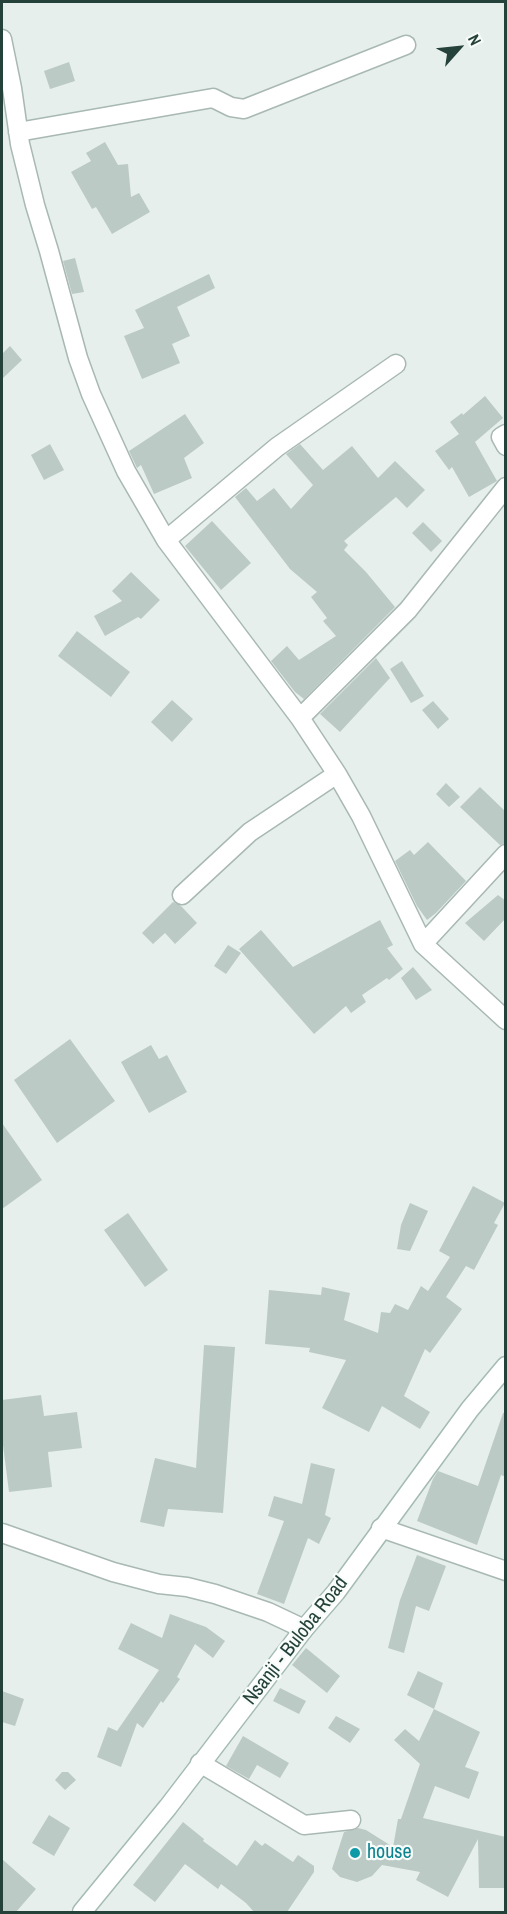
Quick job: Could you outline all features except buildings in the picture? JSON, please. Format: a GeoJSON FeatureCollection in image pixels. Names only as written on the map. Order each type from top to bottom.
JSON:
{"type":"FeatureCollection","features":[{"type":"Feature","properties":{"kind":"street"},"geometry":{"type":"LineString","coordinates":[[2,39],[7,89],[35,205],[78,357],[91,394],[126,471],[166,540],[300,718],[337,774],[361,816],[423,944],[506,1020]]}},
{"type":"Feature","properties":{"kind":"street"},"geometry":{"type":"LineString","coordinates":[[18,132],[213,98],[231,107],[244,109],[406,45]]}},
{"type":"Feature","properties":{"kind":"street"},"geometry":{"type":"LineString","coordinates":[[166,540],[277,447],[396,364]]}},
{"type":"Feature","properties":{"kind":"street"},"geometry":{"type":"LineString","coordinates":[[506,434],[501,437],[506,446]]}},
{"type":"Feature","properties":{"kind":"street"},"geometry":{"type":"LineString","coordinates":[[300,718],[408,610],[506,487]]}},
{"type":"Feature","properties":{"kind":"street"},"geometry":{"type":"LineString","coordinates":[[182,895],[250,832],[337,774]]}},
{"type":"Feature","properties":{"kind":"street"},"geometry":{"type":"LineString","coordinates":[[423,944],[506,854]]}},
{"type":"Feature","properties":{"kind":"street","name":"Nsanji - Buloba Road"},"geometry":{"type":"LineString","coordinates":[[82,1912],[168,1807],[304,1629],[336,1592],[470,1409],[506,1366]]}},
{"type":"Feature","properties":{"kind":"street"},"geometry":{"type":"LineString","coordinates":[[381,1528],[506,1571]]}},
{"type":"Feature","properties":{"kind":"street"},"geometry":{"type":"LineString","coordinates":[[2,1533],[113,1572],[159,1584],[187,1587],[215,1594],[268,1612],[304,1629]]}},
{"type":"Feature","properties":{"kind":"street"},"geometry":{"type":"LineString","coordinates":[[200,1763],[304,1825],[351,1820]]}},
{"type":"Feature","properties":{"kind":"place","name":"house"},"geometry":{"type":"Point","coordinates":[355,1853]}}]}
